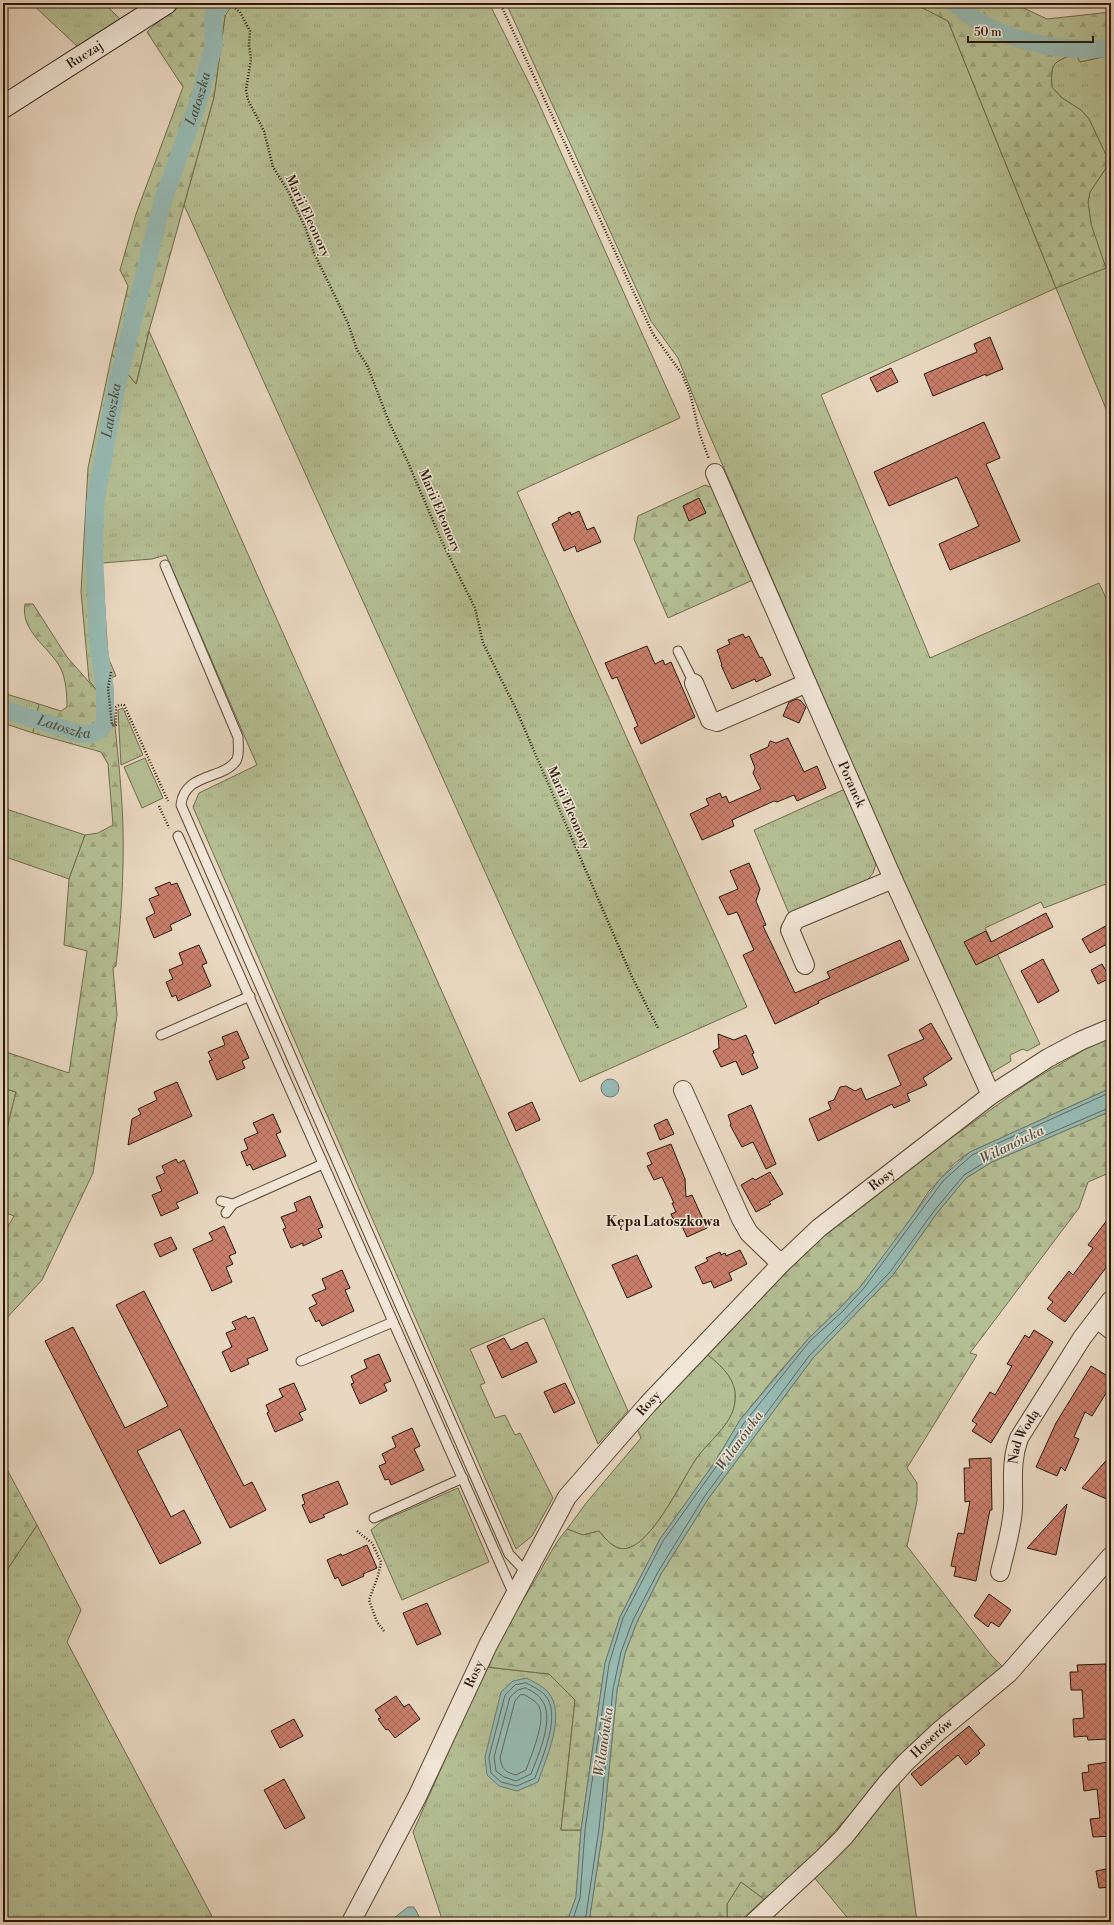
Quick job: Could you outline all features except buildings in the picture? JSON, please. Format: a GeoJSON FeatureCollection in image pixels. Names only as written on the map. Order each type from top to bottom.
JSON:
{"type":"FeatureCollection","features":[{"type":"Feature","properties":{"kind":"street","name":"Ruczaj"},"geometry":{"type":"LineString","coordinates":[[3,107],[166,3]]}},
{"type":"Feature","properties":{"kind":"street","name":"Poranek"},"geometry":{"type":"LineString","coordinates":[[715,473],[893,879],[991,1095]]}},
{"type":"Feature","properties":{"kind":"street"},"geometry":{"type":"LineString","coordinates":[[694,683],[710,720],[717,722],[807,683]]}},
{"type":"Feature","properties":{"kind":"street"},"geometry":{"type":"LineString","coordinates":[[805,965],[790,930],[795,920],[893,879]]}},
{"type":"Feature","properties":{"kind":"street","name":"Rosy"},"geometry":{"type":"LineString","coordinates":[[351,1922],[417,1797],[488,1644],[567,1497],[648,1404],[781,1264],[819,1228],[991,1095],[1048,1058],[1080,1041],[1111,1028]]}},
{"type":"Feature","properties":{"kind":"street"},"geometry":{"type":"LineString","coordinates":[[683,1090],[740,1219],[749,1233],[781,1264]]}},
{"type":"Feature","properties":{"kind":"street","name":"Nad Wodą"},"geometry":{"type":"LineString","coordinates":[[1000,1572],[1013,1509],[1014,1452],[1019,1438],[1039,1404],[1111,1300]]}},
{"type":"Feature","properties":{"kind":"street"},"geometry":{"type":"LineString","coordinates":[[1097,1319],[1111,1330]]}},
{"type":"Feature","properties":{"kind":"street","name":"Hoserów"},"geometry":{"type":"LineString","coordinates":[[754,1922],[844,1837],[886,1784],[905,1763],[938,1732],[1009,1673],[1111,1556]]}},
{"type":"Feature","properties":{"kind":"lane"},"geometry":{"type":"LineString","coordinates":[[165,565],[238,737],[239,748],[236,760],[229,767],[205,777],[188,788],[182,796],[181,805],[509,1554],[527,1573]]}},
{"type":"Feature","properties":{"kind":"lane"},"geometry":{"type":"LineString","coordinates":[[678,651],[694,683]]}},
{"type":"Feature","properties":{"kind":"lane"},"geometry":{"type":"LineString","coordinates":[[178,836],[463,1478],[514,1597]]}},
{"type":"Feature","properties":{"kind":"lane"},"geometry":{"type":"LineString","coordinates":[[161,1035],[250,996]]}},
{"type":"Feature","properties":{"kind":"lane"},"geometry":{"type":"LineString","coordinates":[[226,1213],[233,1204],[323,1164]]}},
{"type":"Feature","properties":{"kind":"lane"},"geometry":{"type":"LineString","coordinates":[[221,1201],[233,1204]]}},
{"type":"Feature","properties":{"kind":"lane"},"geometry":{"type":"LineString","coordinates":[[300,1361],[393,1322]]}},
{"type":"Feature","properties":{"kind":"lane"},"geometry":{"type":"LineString","coordinates":[[374,1518],[463,1478]]}},
{"type":"Feature","properties":{"kind":"path","name":"Marii Eleonory"},"geometry":{"type":"LineString","coordinates":[[228,3],[240,12],[250,31],[249,45],[251,59],[246,90],[248,100],[264,131],[273,167],[292,198],[305,227],[314,253],[348,323],[357,350],[367,365],[389,422],[443,544],[474,608],[483,643],[515,707],[632,977],[658,1028]]}},
{"type":"Feature","properties":{"kind":"path"},"geometry":{"type":"LineString","coordinates":[[500,3],[653,334],[682,374],[690,394],[700,435],[715,473]]}},
{"type":"Feature","properties":{"kind":"path"},"geometry":{"type":"LineString","coordinates":[[111,672],[108,688],[112,725],[116,725],[117,722],[116,707],[119,705],[124,705],[169,804]]}},
{"type":"Feature","properties":{"kind":"path"},"geometry":{"type":"LineString","coordinates":[[159,806],[173,836],[178,836]]}},
{"type":"Feature","properties":{"kind":"path"},"geometry":{"type":"LineString","coordinates":[[357,1531],[372,1543],[381,1562],[378,1576],[368,1600],[377,1622],[384,1631]]}},
{"type":"Feature","properties":{"kind":"green space"},"geometry":{"type":"Polygon","coordinates":[[[31,3],[104,3],[120,19],[78,47],[31,3]]]}},
{"type":"Feature","properties":{"kind":"green space"},"geometry":{"type":"Polygon","coordinates":[[[179,3],[210,3],[210,7],[225,16],[214,97],[149,331],[136,384],[112,354],[128,286],[120,270],[136,214],[183,87],[147,32],[179,3]]]}},
{"type":"Feature","properties":{"kind":"green space"},"geometry":{"type":"Polygon","coordinates":[[[233,3],[489,3],[536,97],[680,418],[517,492],[747,1007],[580,1082],[184,205],[214,97],[225,16],[233,3]]]}},
{"type":"Feature","properties":{"kind":"green space"},"geometry":{"type":"Polygon","coordinates":[[[506,3],[913,3],[948,21],[1056,288],[821,395],[930,658],[1099,583],[1111,609],[1111,882],[1044,908],[1041,902],[985,928],[1040,1044],[1027,1051],[1023,1049],[1010,1055],[1011,1061],[988,1075],[700,413],[678,358],[651,321],[506,3]]]}},
{"type":"Feature","properties":{"kind":"green space"},"geometry":{"type":"Polygon","coordinates":[[[913,3],[1013,3],[1047,19],[1111,12],[1111,55],[1080,62],[1075,53],[1058,61],[1053,67],[1052,72],[1052,87],[1062,98],[1081,110],[1089,119],[1106,155],[1106,168],[1090,192],[1088,202],[1091,224],[1106,268],[1056,288],[948,21],[913,3]]]}},
{"type":"Feature","properties":{"kind":"green space"},"geometry":{"type":"Polygon","coordinates":[[[1075,53],[1080,62],[1111,55],[1111,421],[1056,288],[1091,224],[1088,202],[1090,192],[1106,168],[1106,155],[1089,119],[1081,110],[1062,98],[1052,87],[1053,67],[1058,61],[1075,53]]]}},
{"type":"Feature","properties":{"kind":"green space"},"geometry":{"type":"Polygon","coordinates":[[[149,331],[628,1411],[598,1444],[544,1318],[470,1349],[485,1383],[480,1385],[495,1418],[505,1415],[515,1435],[520,1433],[553,1498],[532,1536],[516,1549],[193,807],[199,793],[257,765],[166,555],[152,559],[102,563],[108,657],[116,676],[111,678],[112,695],[96,690],[89,680],[81,592],[88,468],[112,354],[136,384],[149,331]]]}},
{"type":"Feature","properties":{"kind":"green space"},"geometry":{"type":"Polygon","coordinates":[[[705,485],[713,488],[753,580],[668,618],[634,539],[638,516],[705,485]]]}},
{"type":"Feature","properties":{"kind":"green space"},"geometry":{"type":"Polygon","coordinates":[[[25,604],[33,604],[67,657],[96,690],[112,695],[122,812],[123,880],[116,966],[113,968],[117,1015],[93,1173],[42,1280],[3,1322],[3,1235],[14,1216],[3,1212],[3,1145],[16,1092],[3,1088],[3,1051],[69,1073],[87,951],[64,945],[69,879],[85,835],[98,833],[113,825],[108,764],[101,752],[33,733],[39,704],[61,711],[67,707],[67,697],[62,671],[55,659],[36,638],[31,630],[25,614],[25,604]]]}},
{"type":"Feature","properties":{"kind":"green space"},"geometry":{"type":"Polygon","coordinates":[[[3,693],[39,704],[33,733],[3,723],[3,693]]]}},
{"type":"Feature","properties":{"kind":"green space"},"geometry":{"type":"Polygon","coordinates":[[[123,708],[143,755],[121,765],[118,710],[123,708]]]}},
{"type":"Feature","properties":{"kind":"green space"},"geometry":{"type":"Polygon","coordinates":[[[145,758],[163,798],[142,808],[124,767],[145,758]]]}},
{"type":"Feature","properties":{"kind":"green space"},"geometry":{"type":"Polygon","coordinates":[[[845,789],[876,864],[873,873],[862,887],[790,916],[754,830],[845,789]]]}},
{"type":"Feature","properties":{"kind":"green space"},"geometry":{"type":"Polygon","coordinates":[[[3,808],[85,835],[69,879],[3,856],[3,808]]]}},
{"type":"Feature","properties":{"kind":"green space"},"geometry":{"type":"Polygon","coordinates":[[[1111,1037],[1111,1088],[970,1152],[955,1163],[929,1191],[905,1228],[861,1286],[808,1339],[740,1420],[715,1462],[660,1539],[620,1617],[605,1663],[581,1830],[561,1830],[575,1700],[549,1674],[486,1667],[551,1551],[567,1529],[583,1535],[599,1531],[609,1542],[621,1549],[631,1547],[650,1532],[667,1508],[696,1459],[725,1426],[733,1411],[735,1394],[732,1381],[719,1364],[708,1355],[816,1240],[873,1194],[1028,1083],[1089,1047],[1111,1037]]]}},
{"type":"Feature","properties":{"kind":"green space"},"geometry":{"type":"Polygon","coordinates":[[[3,1088],[16,1092],[3,1145],[3,1088]]]}},
{"type":"Feature","properties":{"kind":"green space"},"geometry":{"type":"Polygon","coordinates":[[[1111,1111],[1111,1172],[1088,1182],[1079,1208],[970,1353],[977,1355],[907,1468],[917,1483],[917,1501],[907,1546],[991,1655],[1004,1668],[897,1761],[806,1864],[764,1899],[741,1882],[727,1904],[727,1922],[589,1922],[603,1829],[617,1690],[625,1653],[637,1622],[661,1574],[708,1499],[813,1358],[893,1275],[937,1213],[966,1178],[992,1162],[1111,1111]]]}},
{"type":"Feature","properties":{"kind":"green space"},"geometry":{"type":"Polygon","coordinates":[[[708,1355],[719,1364],[732,1381],[735,1394],[733,1411],[725,1426],[696,1459],[659,1520],[641,1541],[632,1547],[622,1549],[609,1542],[599,1531],[583,1535],[567,1529],[587,1502],[641,1438],[637,1429],[708,1355]]]}},
{"type":"Feature","properties":{"kind":"green space"},"geometry":{"type":"Polygon","coordinates":[[[3,1462],[37,1525],[3,1576],[3,1462]]]}},
{"type":"Feature","properties":{"kind":"green space"},"geometry":{"type":"Polygon","coordinates":[[[458,1488],[489,1562],[402,1600],[371,1530],[382,1521],[458,1488]]]}},
{"type":"Feature","properties":{"kind":"green space"},"geometry":{"type":"Polygon","coordinates":[[[37,1525],[81,1610],[67,1642],[215,1922],[3,1922],[3,1576],[37,1525]]]}},
{"type":"Feature","properties":{"kind":"green space"},"geometry":{"type":"Polygon","coordinates":[[[486,1667],[549,1674],[575,1700],[561,1830],[581,1830],[576,1897],[567,1922],[443,1922],[413,1832],[486,1667]]]}},
{"type":"Feature","properties":{"kind":"green space"},"geometry":{"type":"Polygon","coordinates":[[[899,1784],[917,1922],[851,1922],[813,1876],[899,1784]]]}},
{"type":"Feature","properties":{"kind":"green space"},"geometry":{"type":"Polygon","coordinates":[[[741,1882],[764,1899],[739,1922],[727,1922],[727,1904],[741,1882]]]}},
{"type":"Feature","properties":{"kind":"water"},"geometry":{"type":"Polygon","coordinates":[[[610,1079],[616,1082],[619,1088],[616,1094],[610,1097],[604,1094],[601,1088],[604,1082],[610,1079]]]}},
{"type":"Feature","properties":{"kind":"water","name":"Wilanówka"},"geometry":{"type":"Polygon","coordinates":[[[1111,1088],[1111,1111],[992,1162],[966,1178],[937,1213],[893,1275],[813,1358],[708,1499],[661,1574],[637,1622],[625,1653],[617,1690],[603,1829],[589,1922],[567,1922],[576,1897],[581,1830],[605,1663],[620,1617],[660,1539],[715,1462],[740,1420],[808,1339],[861,1286],[940,1179],[970,1152],[1111,1088]]]}},
{"type":"Feature","properties":{"kind":"water"},"geometry":{"type":"Polygon","coordinates":[[[527,1678],[548,1692],[553,1701],[556,1712],[555,1724],[550,1749],[538,1782],[517,1791],[499,1786],[487,1775],[485,1757],[501,1692],[513,1681],[527,1678]]]}},
{"type":"Feature","properties":{"kind":"water"},"geometry":{"type":"Polygon","coordinates":[[[408,1907],[414,1907],[422,1922],[389,1922],[408,1907]]]}},
{"type":"Feature","properties":{"kind":"waterway","name":"Latoszka"},"geometry":{"type":"LineString","coordinates":[[3,709],[81,734],[90,734],[101,730],[105,720],[105,690],[98,641],[94,553],[95,504],[116,388],[163,200],[199,100],[214,44],[213,16],[222,3]]}},
{"type":"Feature","properties":{"kind":"waterway","name":"Latoszka"},"geometry":{"type":"LineString","coordinates":[[955,3],[970,16],[1007,35],[1049,46],[1091,49],[1111,48]]}},
{"type":"Feature","properties":{"kind":"district","name":"Kępa Latoszkowa"},"geometry":{"type":"Point","coordinates":[663,1222]}}]}
